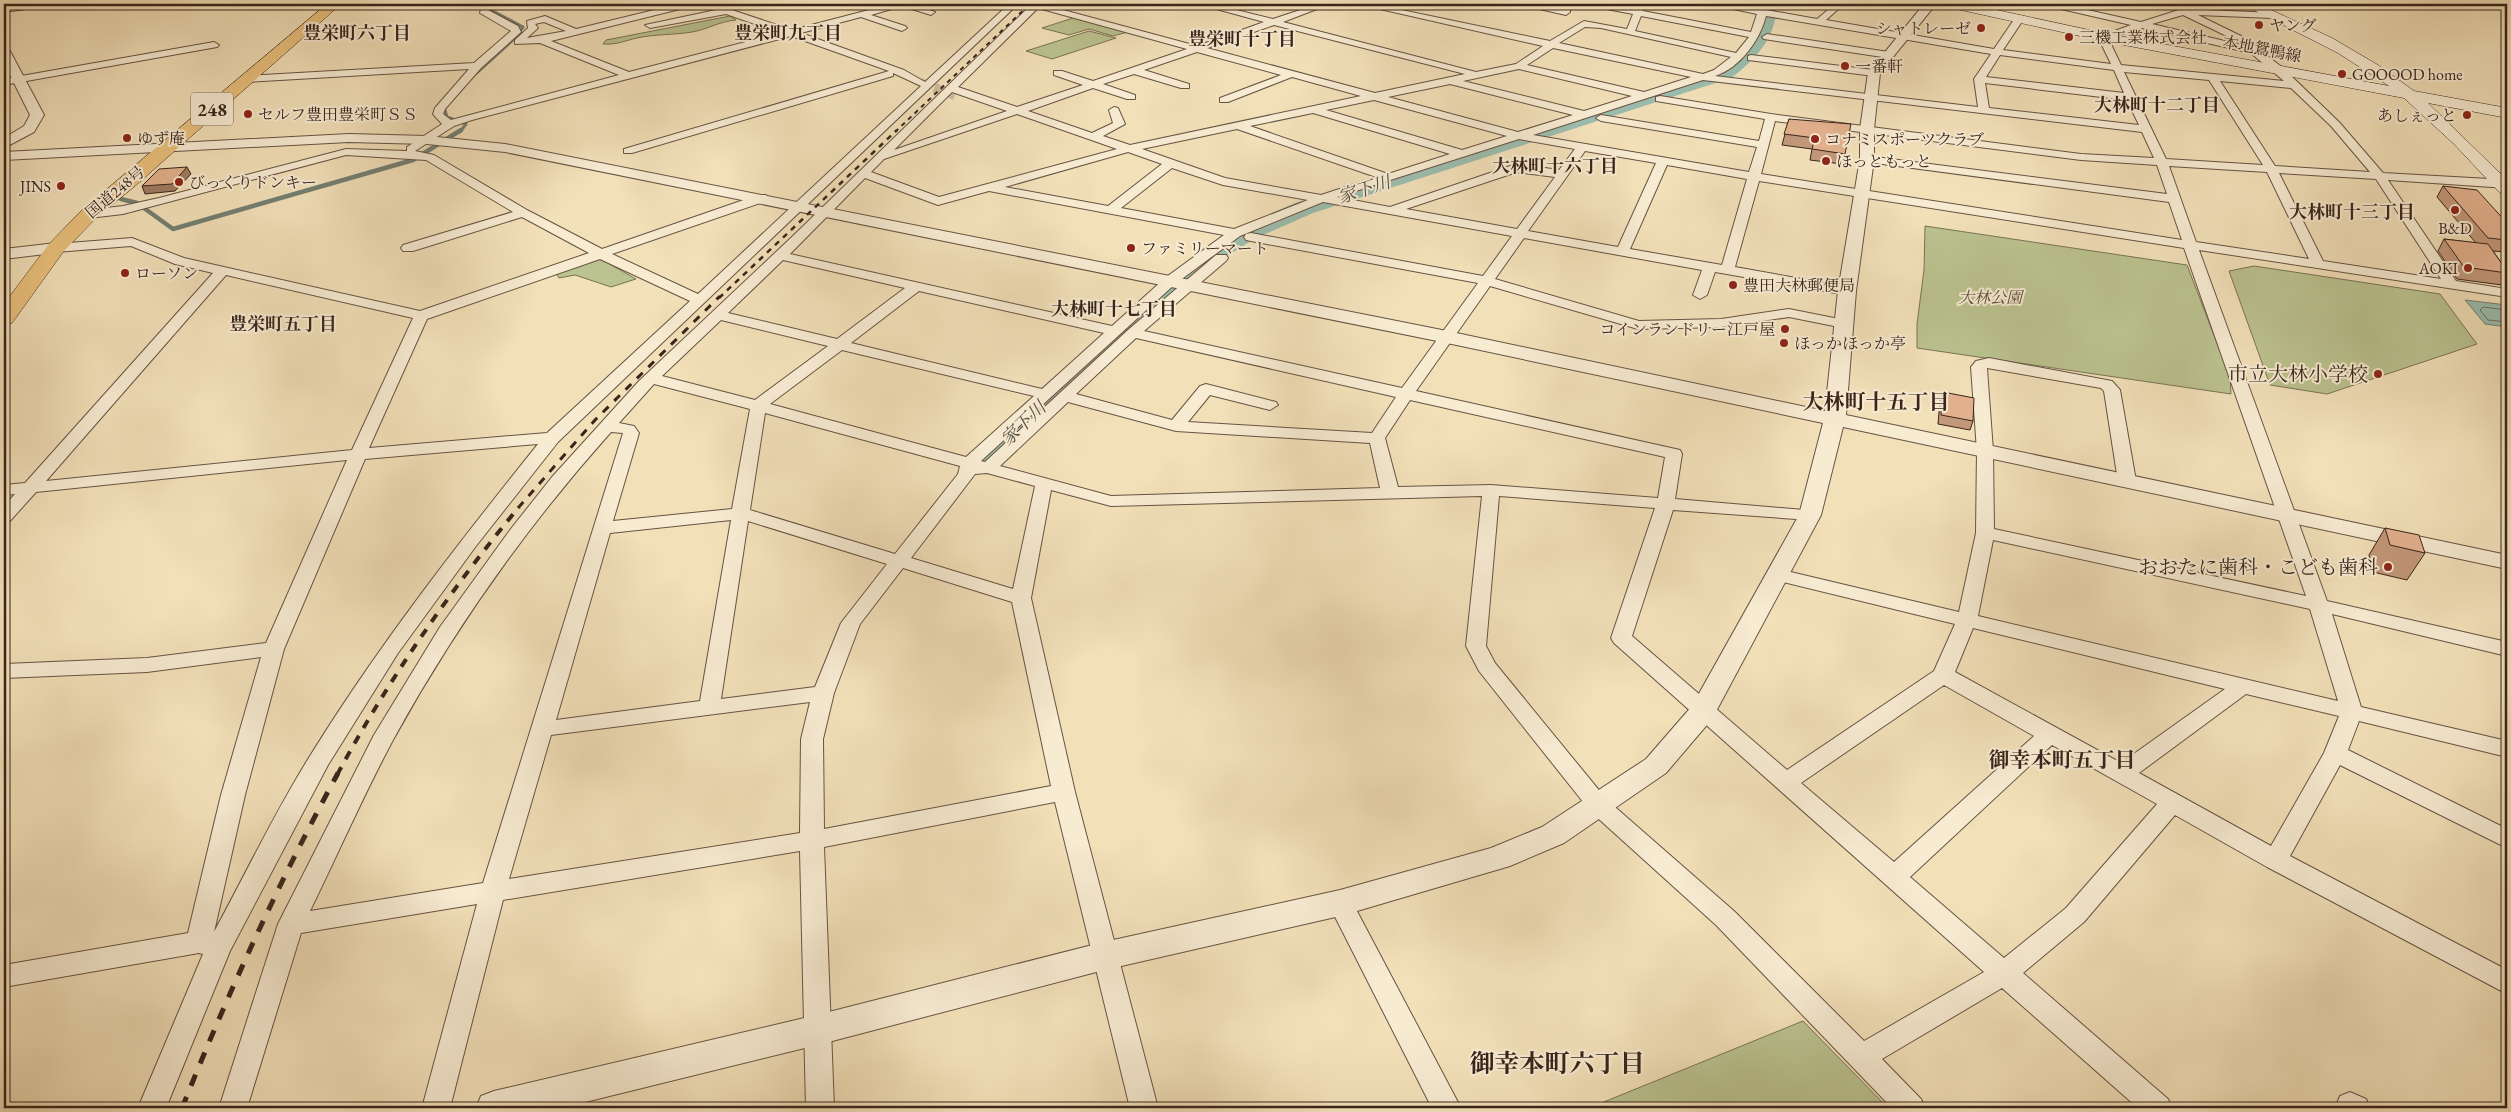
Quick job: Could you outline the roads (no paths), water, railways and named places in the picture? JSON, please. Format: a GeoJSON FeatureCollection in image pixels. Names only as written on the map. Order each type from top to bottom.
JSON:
{"type":"FeatureCollection","features":[{"type":"Feature","properties":{"kind":"highway","name":"国道248号"},"geometry":{"type":"LineString","coordinates":[[4,318],[56,248],[88,214],[129,182],[159,147],[323,4]]}},
{"type":"Feature","properties":{"kind":"highway","name":"国道248号"},"geometry":{"type":"LineString","coordinates":[[16,272],[34,250],[69,215],[247,79],[335,4]]}},
{"type":"Feature","properties":{"kind":"main road","name":"本地鴛鴨線"},"geometry":{"type":"LineString","coordinates":[[1952,4],[2018,20],[2103,37],[2507,113]]}},
{"type":"Feature","properties":{"kind":"main road"},"geometry":{"type":"LineString","coordinates":[[2248,4],[2372,68],[2409,94],[2457,135],[2505,186]]}},
{"type":"Feature","properties":{"kind":"street"},"geometry":{"type":"LineString","coordinates":[[4,9],[41,4]]}},
{"type":"Feature","properties":{"kind":"street"},"geometry":{"type":"LineString","coordinates":[[450,124],[442,120],[438,114],[440,108],[477,66],[516,32],[515,28],[483,11],[486,4]]}},
{"type":"Feature","properties":{"kind":"street"},"geometry":{"type":"LineString","coordinates":[[574,31],[545,19],[530,23],[533,28],[518,42],[540,40],[689,4]]}},
{"type":"Feature","properties":{"kind":"street"},"geometry":{"type":"LineString","coordinates":[[706,4],[859,56],[900,72],[921,86]]}},
{"type":"Feature","properties":{"kind":"street"},"geometry":{"type":"LineString","coordinates":[[404,153],[450,124],[627,76],[902,4],[931,12]]}},
{"type":"Feature","properties":{"kind":"street"},"geometry":{"type":"LineString","coordinates":[[208,946],[318,762],[370,680],[428,595],[552,438],[921,86],[933,80],[1014,4]]}},
{"type":"Feature","properties":{"kind":"street"},"geometry":{"type":"LineString","coordinates":[[233,1108],[290,924],[382,740],[447,632],[516,534],[606,426],[651,378],[781,256],[880,156],[953,92],[1037,4],[1535,139],[1860,195],[2507,293]]}},
{"type":"Feature","properties":{"kind":"street"},"geometry":{"type":"LineString","coordinates":[[1202,4],[1478,74]]}},
{"type":"Feature","properties":{"kind":"street"},"geometry":{"type":"LineString","coordinates":[[880,156],[892,154],[1018,112],[1326,4]]}},
{"type":"Feature","properties":{"kind":"street"},"geometry":{"type":"LineString","coordinates":[[1362,4],[1718,80],[1885,66],[1996,52],[2118,68],[2295,85]]}},
{"type":"Feature","properties":{"kind":"street"},"geometry":{"type":"LineString","coordinates":[[1529,4],[1566,12],[1567,4]]}},
{"type":"Feature","properties":{"kind":"street"},"geometry":{"type":"LineString","coordinates":[[1596,4],[1639,8],[1754,34]]}},
{"type":"Feature","properties":{"kind":"street"},"geometry":{"type":"LineString","coordinates":[[1714,4],[1762,8],[1775,15],[1818,23],[1885,66],[1984,110],[2146,129]]}},
{"type":"Feature","properties":{"kind":"street"},"geometry":{"type":"LineString","coordinates":[[990,467],[1133,334],[1179,283],[1251,237],[1327,200],[1535,139],[1718,80],[1738,70],[1751,58],[1767,37],[1774,26],[1774,4]]}},
{"type":"Feature","properties":{"kind":"street"},"geometry":{"type":"LineString","coordinates":[[1818,23],[1840,4]]}},
{"type":"Feature","properties":{"kind":"street"},"geometry":{"type":"LineString","coordinates":[[509,1106],[817,1030],[1104,956],[1340,902],[1499,858],[1553,835],[1599,806],[1656,766],[1702,712],[1810,514],[1835,418],[1847,291],[1860,195],[1867,159],[1867,129],[1885,66],[1930,4]]}},
{"type":"Feature","properties":{"kind":"street"},"geometry":{"type":"LineString","coordinates":[[2051,4],[2233,47],[2252,49]]}},
{"type":"Feature","properties":{"kind":"street"},"geometry":{"type":"LineString","coordinates":[[2166,4],[2240,40],[2280,70],[2335,124],[2380,175],[2450,284]]}},
{"type":"Feature","properties":{"kind":"street"},"geometry":{"type":"LineString","coordinates":[[1630,33],[1639,8]]}},
{"type":"Feature","properties":{"kind":"street"},"geometry":{"type":"LineString","coordinates":[[820,1108],[812,840],[812,739],[823,694],[852,623],[968,469],[1045,394],[1116,331],[1179,283],[1235,233],[1389,178],[1704,78],[1728,66],[1738,56],[1760,26],[1762,8]]}},
{"type":"Feature","properties":{"kind":"street"},"geometry":{"type":"LineString","coordinates":[[616,21],[627,26],[644,26],[727,11]]}},
{"type":"Feature","properties":{"kind":"street"},"geometry":{"type":"LineString","coordinates":[[2272,15],[2182,12],[2137,24],[2103,37],[2161,162],[2320,604],[2352,712],[2335,753],[2276,860]]}},
{"type":"Feature","properties":{"kind":"street"},"geometry":{"type":"LineString","coordinates":[[861,14],[902,28]]}},
{"type":"Feature","properties":{"kind":"street"},"geometry":{"type":"LineString","coordinates":[[1984,110],[1979,79],[2018,20]]}},
{"type":"Feature","properties":{"kind":"street"},"geometry":{"type":"LineString","coordinates":[[863,173],[938,201],[1128,148],[1519,66],[1552,46],[1582,24],[1738,56]]}},
{"type":"Feature","properties":{"kind":"street"},"geometry":{"type":"LineString","coordinates":[[1767,37],[1885,66]]}},
{"type":"Feature","properties":{"kind":"street"},"geometry":{"type":"LineString","coordinates":[[540,40],[627,76]]}},
{"type":"Feature","properties":{"kind":"street"},"geometry":{"type":"LineString","coordinates":[[11,81],[214,45]]}},
{"type":"Feature","properties":{"kind":"street"},"geometry":{"type":"LineString","coordinates":[[4,51],[11,81],[37,114],[36,121],[29,130],[4,144]]}},
{"type":"Feature","properties":{"kind":"street"},"geometry":{"type":"LineString","coordinates":[[859,56],[873,56],[933,80]]}},
{"type":"Feature","properties":{"kind":"street"},"geometry":{"type":"LineString","coordinates":[[859,56],[864,62],[921,86]]}},
{"type":"Feature","properties":{"kind":"street"},"geometry":{"type":"LineString","coordinates":[[1751,58],[1885,66]]}},
{"type":"Feature","properties":{"kind":"street"},"geometry":{"type":"LineString","coordinates":[[247,79],[477,66]]}},
{"type":"Feature","properties":{"kind":"street"},"geometry":{"type":"LineString","coordinates":[[1519,66],[1646,96]]}},
{"type":"Feature","properties":{"kind":"street"},"geometry":{"type":"LineString","coordinates":[[1135,71],[1185,86]]}},
{"type":"Feature","properties":{"kind":"street"},"geometry":{"type":"LineString","coordinates":[[628,151],[889,74]]}},
{"type":"Feature","properties":{"kind":"street"},"geometry":{"type":"LineString","coordinates":[[1058,74],[1131,97]]}},
{"type":"Feature","properties":{"kind":"street"},"geometry":{"type":"LineString","coordinates":[[1224,100],[1292,74]]}},
{"type":"Feature","properties":{"kind":"street"},"geometry":{"type":"LineString","coordinates":[[2212,77],[2271,168],[2318,264]]}},
{"type":"Feature","properties":{"kind":"street"},"geometry":{"type":"LineString","coordinates":[[1979,79],[2131,97]]}},
{"type":"Feature","properties":{"kind":"street"},"geometry":{"type":"LineString","coordinates":[[1447,80],[1586,115]]}},
{"type":"Feature","properties":{"kind":"street"},"geometry":{"type":"LineString","coordinates":[[953,92],[1092,136],[1223,181],[1388,212],[1847,291]]}},
{"type":"Feature","properties":{"kind":"street"},"geometry":{"type":"LineString","coordinates":[[1660,99],[1771,117],[2081,157],[2380,175],[2505,186]]}},
{"type":"Feature","properties":{"kind":"street"},"geometry":{"type":"LineString","coordinates":[[1092,136],[1119,124],[1114,110]]}},
{"type":"Feature","properties":{"kind":"street"},"geometry":{"type":"LineString","coordinates":[[1312,110],[1464,154]]}},
{"type":"Feature","properties":{"kind":"street"},"geometry":{"type":"LineString","coordinates":[[1728,270],[1771,117]]}},
{"type":"Feature","properties":{"kind":"street"},"geometry":{"type":"LineString","coordinates":[[1602,118],[1764,145]]}},
{"type":"Feature","properties":{"kind":"street"},"geometry":{"type":"LineString","coordinates":[[1237,126],[1389,178]]}},
{"type":"Feature","properties":{"kind":"street"},"geometry":{"type":"LineString","coordinates":[[4,156],[349,138],[427,140],[513,149],[1447,337],[2507,562]]}},
{"type":"Feature","properties":{"kind":"street"},"geometry":{"type":"LineString","coordinates":[[1390,492],[1377,438],[1406,394],[1488,281],[1560,174],[1581,148]]}},
{"type":"Feature","properties":{"kind":"street"},"geometry":{"type":"LineString","coordinates":[[88,214],[123,210],[161,201],[346,152],[404,153],[430,158],[524,213],[601,254],[698,299]]}},
{"type":"Feature","properties":{"kind":"street"},"geometry":{"type":"LineString","coordinates":[[1867,159],[2175,200]]}},
{"type":"Feature","properties":{"kind":"street"},"geometry":{"type":"LineString","coordinates":[[1622,252],[1663,162]]}},
{"type":"Feature","properties":{"kind":"street"},"geometry":{"type":"LineString","coordinates":[[1110,210],[1171,163]]}},
{"type":"Feature","properties":{"kind":"street"},"geometry":{"type":"LineString","coordinates":[[1388,212],[1516,168],[1560,174]]}},
{"type":"Feature","properties":{"kind":"street"},"geometry":{"type":"LineString","coordinates":[[987,186],[1235,233]]}},
{"type":"Feature","properties":{"kind":"street"},"geometry":{"type":"LineString","coordinates":[[4,254],[132,242],[180,261],[421,316],[762,198]]}},
{"type":"Feature","properties":{"kind":"street"},"geometry":{"type":"LineString","coordinates":[[408,248],[524,213]]}},
{"type":"Feature","properties":{"kind":"street"},"geometry":{"type":"LineString","coordinates":[[1251,237],[1488,281],[1638,325],[1721,323],[1789,313],[1844,324]]}},
{"type":"Feature","properties":{"kind":"street"},"geometry":{"type":"LineString","coordinates":[[781,256],[1116,331]]}},
{"type":"Feature","properties":{"kind":"street"},"geometry":{"type":"LineString","coordinates":[[1700,295],[1710,267]]}},
{"type":"Feature","properties":{"kind":"street"},"geometry":{"type":"LineString","coordinates":[[4,517],[223,270]]}},
{"type":"Feature","properties":{"kind":"street"},"geometry":{"type":"LineString","coordinates":[[709,709],[758,406],[917,286]]}},
{"type":"Feature","properties":{"kind":"street"},"geometry":{"type":"LineString","coordinates":[[718,315],[841,343],[1045,394]]}},
{"type":"Feature","properties":{"kind":"street"},"geometry":{"type":"LineString","coordinates":[[152,1108],[208,946],[233,795],[274,649],[358,454],[421,316]]}},
{"type":"Feature","properties":{"kind":"street"},"geometry":{"type":"LineString","coordinates":[[1133,334],[1674,454],[1666,503],[1621,638],[1702,712],[2158,1108]]}},
{"type":"Feature","properties":{"kind":"street"},"geometry":{"type":"LineString","coordinates":[[1784,783],[1943,675],[1967,619],[1985,533],[1985,451],[1979,367],[1981,364],[2106,384],[2112,390],[2127,481]]}},
{"type":"Feature","properties":{"kind":"street"},"geometry":{"type":"LineString","coordinates":[[651,378],[758,406],[968,469],[990,467],[1112,501],[1491,490],[1810,514]]}},
{"type":"Feature","properties":{"kind":"street"},"geometry":{"type":"LineString","coordinates":[[1176,426],[1206,389],[1270,405]]}},
{"type":"Feature","properties":{"kind":"street"},"geometry":{"type":"LineString","coordinates":[[1065,396],[1176,426],[1377,438]]}},
{"type":"Feature","properties":{"kind":"street"},"geometry":{"type":"LineString","coordinates":[[436,1108],[493,892],[631,433],[628,429],[606,426]]}},
{"type":"Feature","properties":{"kind":"street"},"geometry":{"type":"LineString","coordinates":[[4,490],[358,454],[552,438]]}},
{"type":"Feature","properties":{"kind":"street"},"geometry":{"type":"LineString","coordinates":[[1044,483],[1021,598],[1064,792],[1144,1108]]}},
{"type":"Feature","properties":{"kind":"street"},"geometry":{"type":"LineString","coordinates":[[1491,490],[1476,646],[1486,666],[1599,806],[1725,918],[1911,1108]]}},
{"type":"Feature","properties":{"kind":"street"},"geometry":{"type":"LineString","coordinates":[[603,528],[741,513],[1021,598]]}},
{"type":"Feature","properties":{"kind":"street"},"geometry":{"type":"LineString","coordinates":[[1985,533],[2320,604],[2507,649]]}},
{"type":"Feature","properties":{"kind":"street"},"geometry":{"type":"LineString","coordinates":[[1778,575],[2507,749]]}},
{"type":"Feature","properties":{"kind":"street"},"geometry":{"type":"LineString","coordinates":[[4,671],[147,666],[274,649]]}},
{"type":"Feature","properties":{"kind":"street"},"geometry":{"type":"LineString","coordinates":[[1943,675],[2276,860],[2507,983]]}},
{"type":"Feature","properties":{"kind":"street"},"geometry":{"type":"LineString","coordinates":[[2122,774],[2243,686]]}},
{"type":"Feature","properties":{"kind":"street"},"geometry":{"type":"LineString","coordinates":[[542,729],[823,694]]}},
{"type":"Feature","properties":{"kind":"street"},"geometry":{"type":"LineString","coordinates":[[1893,878],[2050,734]]}},
{"type":"Feature","properties":{"kind":"street"},"geometry":{"type":"LineString","coordinates":[[2335,753],[2507,839]]}},
{"type":"Feature","properties":{"kind":"street"},"geometry":{"type":"LineString","coordinates":[[290,924],[812,840],[1064,792]]}},
{"type":"Feature","properties":{"kind":"street"},"geometry":{"type":"LineString","coordinates":[[1860,1057],[2003,974],[2075,915],[2172,802]]}},
{"type":"Feature","properties":{"kind":"street"},"geometry":{"type":"LineString","coordinates":[[1340,902],[1447,1108]]}},
{"type":"Feature","properties":{"kind":"street"},"geometry":{"type":"LineString","coordinates":[[4,976],[208,946]]}},
{"type":"Feature","properties":{"kind":"street"},"geometry":{"type":"LineString","coordinates":[[2349,1108],[2350,1105],[2356,1108]]}},
{"type":"Feature","properties":{"kind":"water"},"geometry":{"type":"Polygon","coordinates":[[[2465,300],[2507,305],[2507,327],[2485,324],[2465,300]]]}},
{"type":"Feature","properties":{"kind":"waterway"},"geometry":{"type":"LineString","coordinates":[[469,80],[514,39],[523,27],[489,9],[491,4]]}},
{"type":"Feature","properties":{"kind":"waterway","name":"家下川"},"geometry":{"type":"LineString","coordinates":[[991,455],[1051,396],[1215,253],[1245,234],[1304,208],[1724,74],[1741,61],[1756,44],[1766,25],[1768,4]]}},
{"type":"Feature","properties":{"kind":"waterway"},"geometry":{"type":"LineString","coordinates":[[447,103],[444,107],[447,117],[466,124],[460,132]]}},
{"type":"Feature","properties":{"kind":"waterway"},"geometry":{"type":"LineString","coordinates":[[121,199],[137,203],[173,229],[413,160],[461,130]]}},
{"type":"Feature","properties":{"kind":"tunnel"},"geometry":{"type":"LineString","coordinates":[[920,83],[955,95]]}},
{"type":"Feature","properties":{"kind":"railway"},"geometry":{"type":"LineString","coordinates":[[895,132],[1030,4]]}},
{"type":"Feature","properties":{"kind":"railway"},"geometry":{"type":"LineString","coordinates":[[719,298],[897,130]]}},
{"type":"Feature","properties":{"kind":"railway"},"geometry":{"type":"LineString","coordinates":[[518,508],[595,420],[720,296]]}},
{"type":"Feature","properties":{"kind":"railway"},"geometry":{"type":"LineString","coordinates":[[337,775],[377,705],[422,636],[469,570],[519,507]]}},
{"type":"Feature","properties":{"kind":"railway"},"geometry":{"type":"LineString","coordinates":[[182,1108],[217,1022],[255,938],[295,855],[338,773]]}},
{"type":"Feature","properties":{"kind":"place","name":"ヤング"},"geometry":{"type":"Point","coordinates":[2259,25]}},
{"type":"Feature","properties":{"kind":"place","name":"シャトレーゼ"},"geometry":{"type":"Point","coordinates":[1981,28]}},
{"type":"Feature","properties":{"kind":"place","name":"三機工業株式会社"},"geometry":{"type":"Point","coordinates":[2069,37]}},
{"type":"Feature","properties":{"kind":"place","name":"一番軒"},"geometry":{"type":"Point","coordinates":[1845,66]}},
{"type":"Feature","properties":{"kind":"place","name":"GOOOOD home"},"geometry":{"type":"Point","coordinates":[2342,74]}},
{"type":"Feature","properties":{"kind":"place","name":"セルフ豊田豊栄町ＳＳ"},"geometry":{"type":"Point","coordinates":[248,114]}},
{"type":"Feature","properties":{"kind":"place","name":"あしぇっと"},"geometry":{"type":"Point","coordinates":[2467,115]}},
{"type":"Feature","properties":{"kind":"place","name":"ゆず庵"},"geometry":{"type":"Point","coordinates":[127,138]}},
{"type":"Feature","properties":{"kind":"place","name":"コナミスポーツクラブ"},"geometry":{"type":"Point","coordinates":[1815,139]}},
{"type":"Feature","properties":{"kind":"place","name":"ほっともっと"},"geometry":{"type":"Point","coordinates":[1826,161]}},
{"type":"Feature","properties":{"kind":"place","name":"びっくりドンキー"},"geometry":{"type":"Point","coordinates":[179,182]}},
{"type":"Feature","properties":{"kind":"place","name":"JINS"},"geometry":{"type":"Point","coordinates":[61,186]}},
{"type":"Feature","properties":{"kind":"place","name":"B&D"},"geometry":{"type":"Point","coordinates":[2455,210]}},
{"type":"Feature","properties":{"kind":"place","name":"ファミリーマート"},"geometry":{"type":"Point","coordinates":[1131,248]}},
{"type":"Feature","properties":{"kind":"place","name":"AOKI"},"geometry":{"type":"Point","coordinates":[2468,268]}},
{"type":"Feature","properties":{"kind":"place","name":"ローソン"},"geometry":{"type":"Point","coordinates":[125,273]}},
{"type":"Feature","properties":{"kind":"place","name":"豊田大林郵便局"},"geometry":{"type":"Point","coordinates":[1733,285]}},
{"type":"Feature","properties":{"kind":"place","name":"コインランドリー江戸屋"},"geometry":{"type":"Point","coordinates":[1785,329]}},
{"type":"Feature","properties":{"kind":"place","name":"ほっかほっか亭"},"geometry":{"type":"Point","coordinates":[1784,343]}},
{"type":"Feature","properties":{"kind":"place","name":"市立大林小学校"},"geometry":{"type":"Point","coordinates":[2378,374]}},
{"type":"Feature","properties":{"kind":"place","name":"おおたに歯科・こども歯科"},"geometry":{"type":"Point","coordinates":[2388,567]}},
{"type":"Feature","properties":{"kind":"district","name":"豊栄町六丁目"},"geometry":{"type":"Point","coordinates":[357,32]}},
{"type":"Feature","properties":{"kind":"district","name":"豊栄町九丁目"},"geometry":{"type":"Point","coordinates":[788,32]}},
{"type":"Feature","properties":{"kind":"district","name":"豊栄町十丁目"},"geometry":{"type":"Point","coordinates":[1242,38]}},
{"type":"Feature","properties":{"kind":"district","name":"大林町十二丁目"},"geometry":{"type":"Point","coordinates":[2157,104]}},
{"type":"Feature","properties":{"kind":"district","name":"大林町十六丁目"},"geometry":{"type":"Point","coordinates":[1555,165]}},
{"type":"Feature","properties":{"kind":"district","name":"大林町十三丁目"},"geometry":{"type":"Point","coordinates":[2352,211]}},
{"type":"Feature","properties":{"kind":"district","name":"大林町十七丁目"},"geometry":{"type":"Point","coordinates":[1114,308]}},
{"type":"Feature","properties":{"kind":"district","name":"豊栄町五丁目"},"geometry":{"type":"Point","coordinates":[283,323]}},
{"type":"Feature","properties":{"kind":"district","name":"大林町十五丁目"},"geometry":{"type":"Point","coordinates":[1876,401]}},
{"type":"Feature","properties":{"kind":"district","name":"御幸本町五丁目"},"geometry":{"type":"Point","coordinates":[2062,759]}},
{"type":"Feature","properties":{"kind":"district","name":"御幸本町六丁目"},"geometry":{"type":"Point","coordinates":[1557,1063]}},
{"type":"Feature","properties":{"kind":"park label","name":"大林公園"},"geometry":{"type":"Point","coordinates":[1990,297]}}]}
